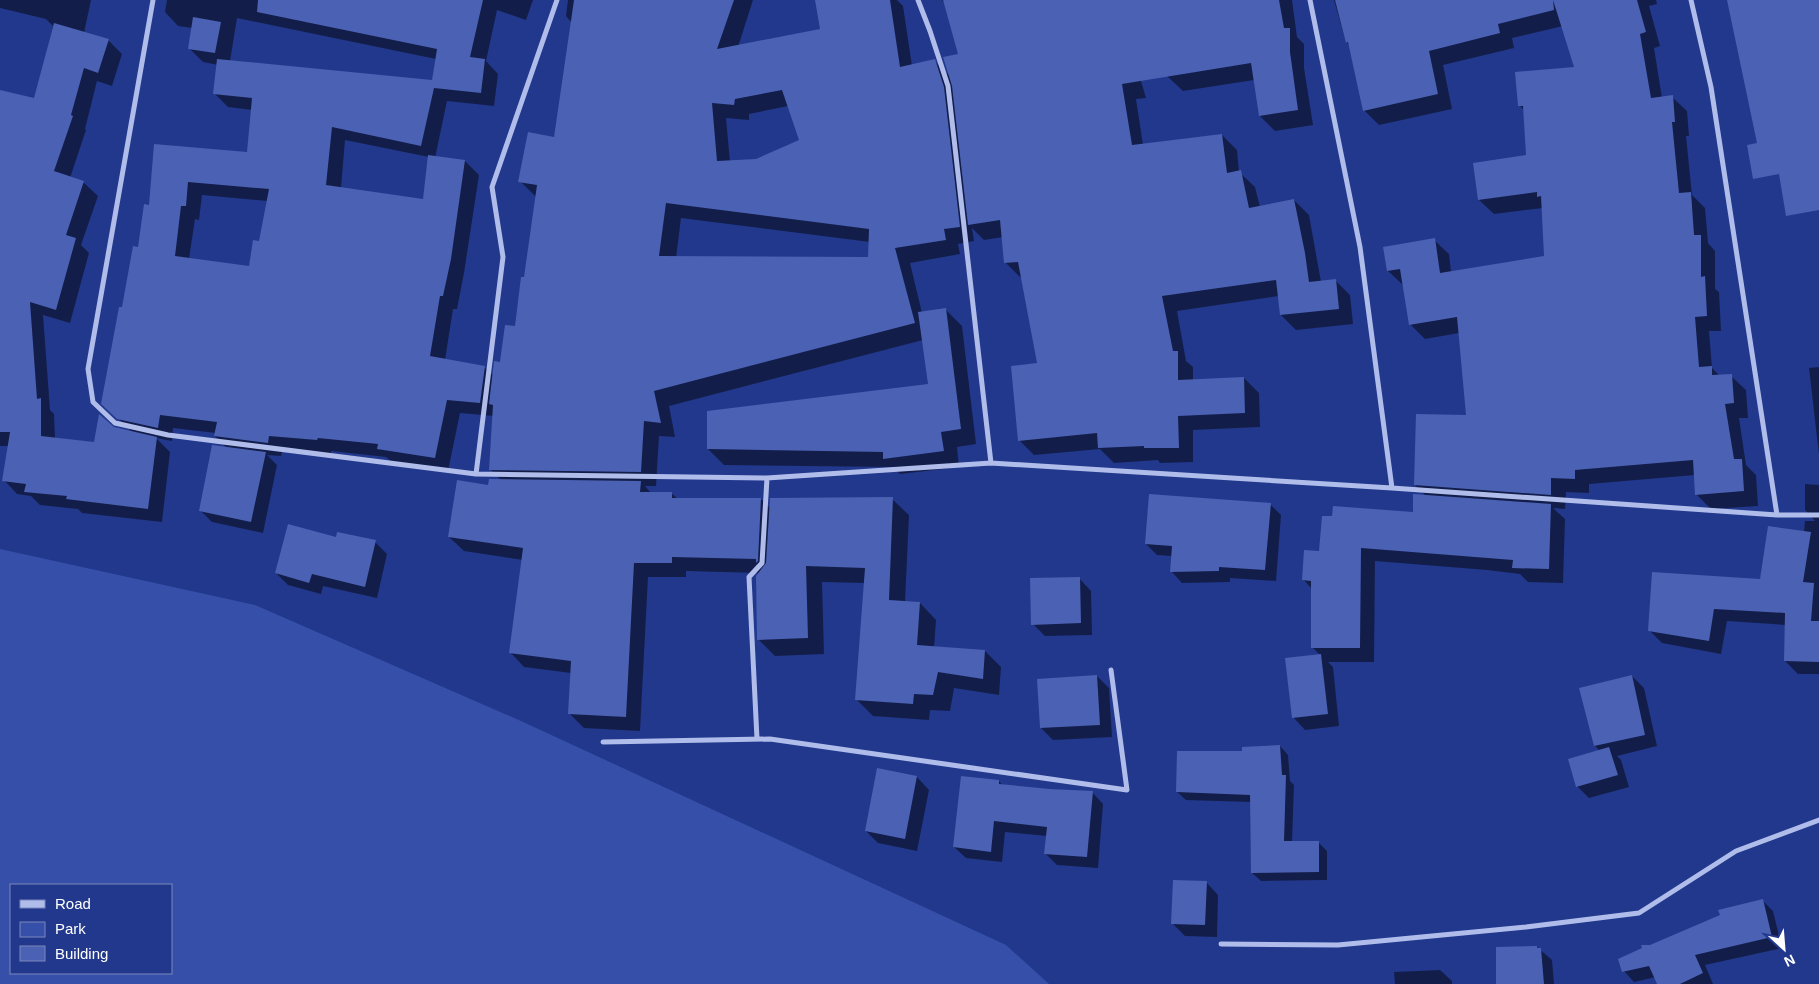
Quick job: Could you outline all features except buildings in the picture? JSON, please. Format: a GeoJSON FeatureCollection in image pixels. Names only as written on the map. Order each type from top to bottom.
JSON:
{"type":"FeatureCollection","features":[{"type":"Feature","properties":{"kind":"street"},"geometry":{"type":"LineString","coordinates":[[153,0],[88,369],[94,402],[116,422],[168,435],[476,474],[767,478],[991,463],[1392,488],[1777,515],[1819,515]]}},
{"type":"Feature","properties":{"kind":"street"},"geometry":{"type":"LineString","coordinates":[[476,474],[503,257],[492,188],[558,0]]}},
{"type":"Feature","properties":{"kind":"street"},"geometry":{"type":"LineString","coordinates":[[918,0],[948,86],[991,463]]}},
{"type":"Feature","properties":{"kind":"street"},"geometry":{"type":"LineString","coordinates":[[1310,0],[1360,247],[1392,488]]}},
{"type":"Feature","properties":{"kind":"street"},"geometry":{"type":"LineString","coordinates":[[1692,0],[1711,87],[1777,515]]}},
{"type":"Feature","properties":{"kind":"street"},"geometry":{"type":"LineString","coordinates":[[757,740],[749,578],[762,563],[767,478]]}},
{"type":"Feature","properties":{"kind":"street"},"geometry":{"type":"LineString","coordinates":[[604,742],[780,740],[1127,790],[1111,670]]}},
{"type":"Feature","properties":{"kind":"street"},"geometry":{"type":"LineString","coordinates":[[1221,944],[1338,945],[1526,927],[1639,912],[1736,850],[1819,820]]}},
{"type":"Feature","properties":{"kind":"green space"},"geometry":{"type":"Polygon","coordinates":[[[0,549],[255,605],[521,721],[1006,945],[1049,984],[0,984],[0,549]]]}}]}
